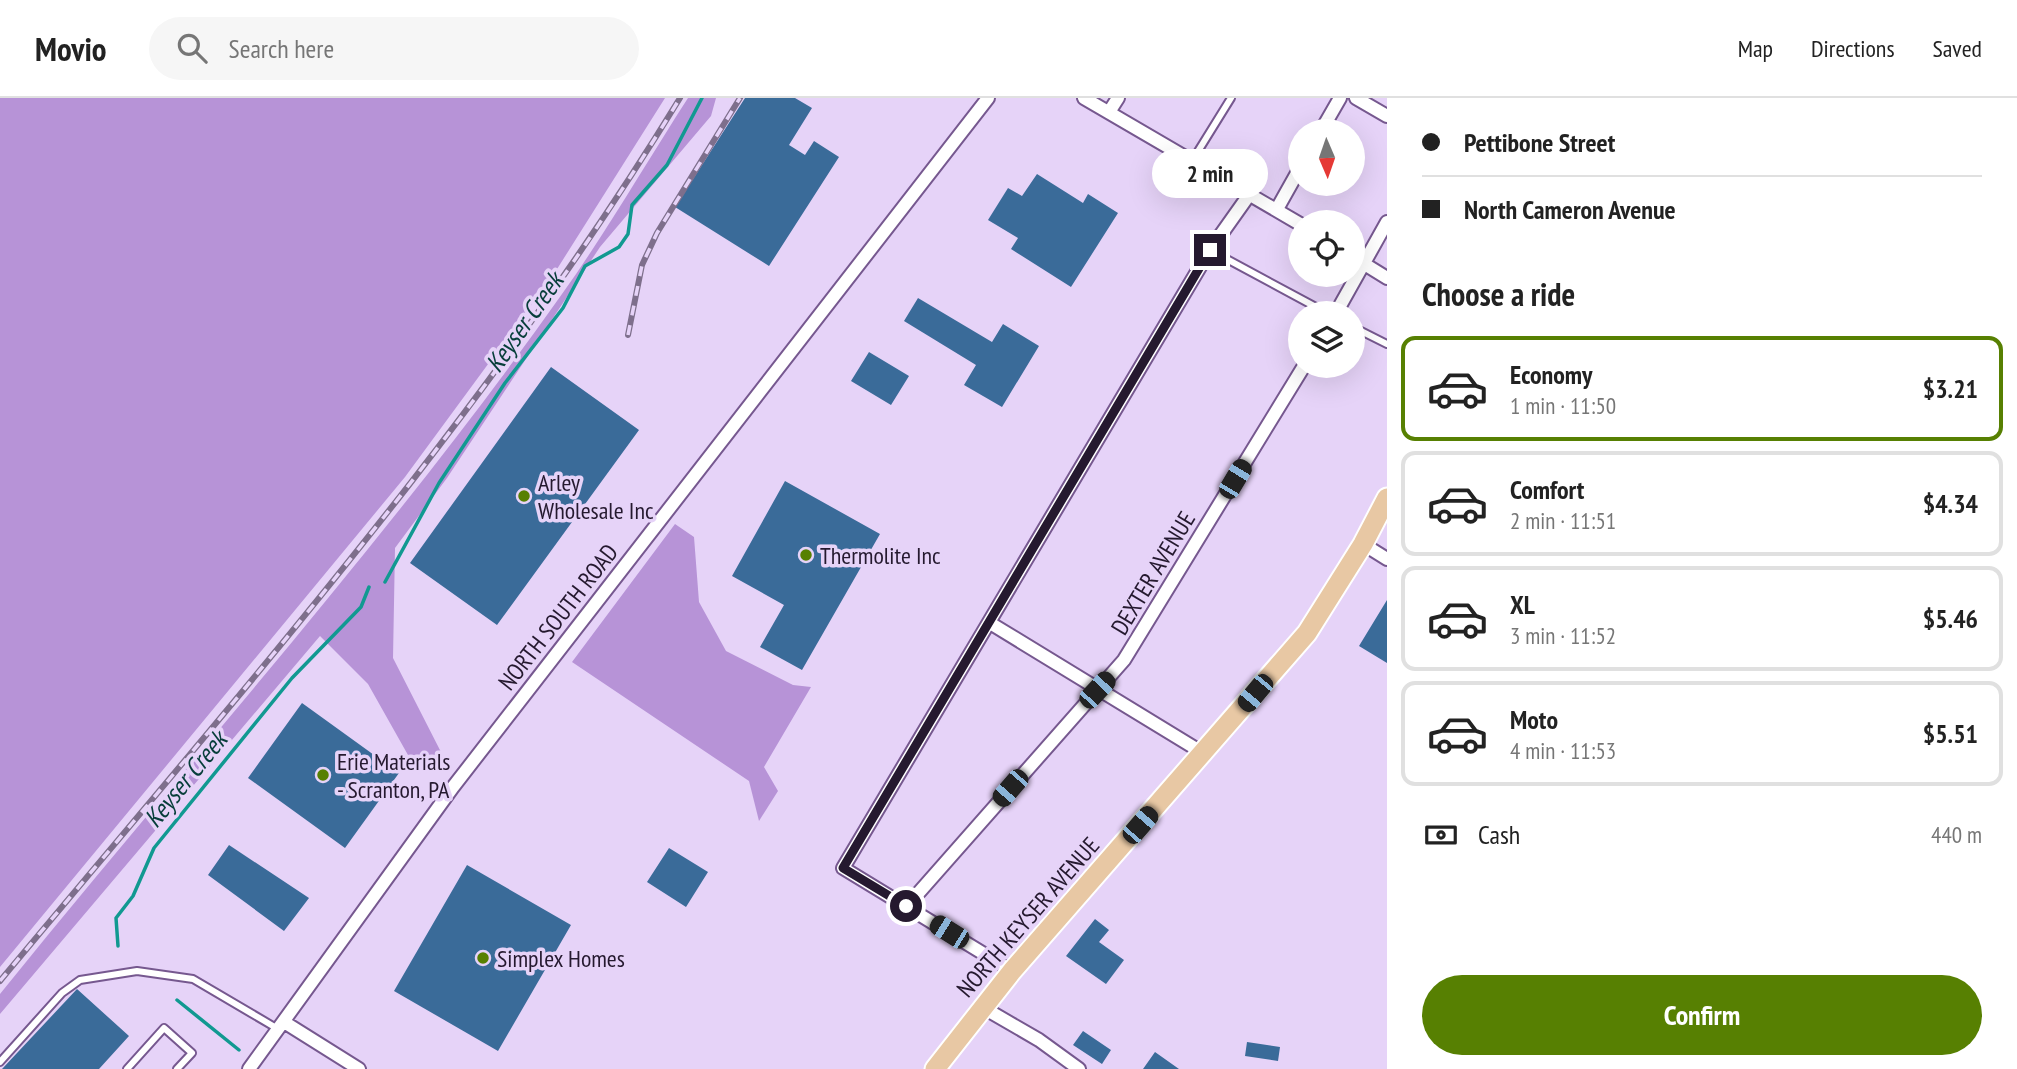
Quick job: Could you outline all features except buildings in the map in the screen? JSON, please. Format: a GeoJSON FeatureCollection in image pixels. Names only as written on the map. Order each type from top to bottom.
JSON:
{"type":"FeatureCollection","features":[{"type":"Feature","properties":{"kind":"main road","name":"NORTH KEYSER AVENUE"},"geometry":{"type":"LineString","coordinates":[[935,1069],[1012,971],[1307,633],[1363,544],[1387,498]]}},
{"type":"Feature","properties":{"kind":"street","name":"NORTH SOUTH ROAD"},"geometry":{"type":"LineString","coordinates":[[249,1069],[453,787],[988,98]]}},
{"type":"Feature","properties":{"kind":"street"},"geometry":{"type":"LineString","coordinates":[[1084,98],[1288,216]]}},
{"type":"Feature","properties":{"kind":"street"},"geometry":{"type":"LineString","coordinates":[[1109,112],[1118,98]]}},
{"type":"Feature","properties":{"kind":"street"},"geometry":{"type":"LineString","coordinates":[[1328,119],[1340,98]]}},
{"type":"Feature","properties":{"kind":"street"},"geometry":{"type":"LineString","coordinates":[[1356,98],[1387,116]]}},
{"type":"Feature","properties":{"kind":"street"},"geometry":{"type":"LineString","coordinates":[[1277,209],[1288,189]]}},
{"type":"Feature","properties":{"kind":"street"},"geometry":{"type":"LineString","coordinates":[[1012,971],[843,868],[1210,250],[1249,195]]}},
{"type":"Feature","properties":{"kind":"street"},"geometry":{"type":"LineString","coordinates":[[1365,252],[1387,222]]}},
{"type":"Feature","properties":{"kind":"street"},"geometry":{"type":"LineString","coordinates":[[1365,265],[1387,278]]}},
{"type":"Feature","properties":{"kind":"street","name":"DEXTER AVENUE"},"geometry":{"type":"LineString","coordinates":[[906,906],[1124,660],[1297,378]]}},
{"type":"Feature","properties":{"kind":"street"},"geometry":{"type":"LineString","coordinates":[[1363,544],[1387,559]]}},
{"type":"Feature","properties":{"kind":"street"},"geometry":{"type":"LineString","coordinates":[[990,623],[1203,753]]}},
{"type":"Feature","properties":{"kind":"street"},"geometry":{"type":"LineString","coordinates":[[982,1007],[1039,1040],[1079,1069]]}},
{"type":"Feature","properties":{"kind":"street"},"geometry":{"type":"LineString","coordinates":[[281,1026],[359,1069]]}},
{"type":"Feature","properties":{"kind":"lane"},"geometry":{"type":"LineString","coordinates":[[1192,161],[1231,98]]}},
{"type":"Feature","properties":{"kind":"lane"},"geometry":{"type":"LineString","coordinates":[[1210,250],[1305,301]]}},
{"type":"Feature","properties":{"kind":"lane"},"geometry":{"type":"LineString","coordinates":[[1365,333],[1387,344]]}},
{"type":"Feature","properties":{"kind":"lane"},"geometry":{"type":"LineString","coordinates":[[0,1062],[62,993],[80,980],[137,971],[193,979],[281,1026]]}},
{"type":"Feature","properties":{"kind":"lane"},"geometry":{"type":"LineString","coordinates":[[127,1069],[164,1028],[192,1053],[177,1069]]}},
{"type":"Feature","properties":{"kind":"shaded area"},"geometry":{"type":"Polygon","coordinates":[[[0,98],[665,98],[552,277],[405,477],[0,967],[0,98]]]}},
{"type":"Feature","properties":{"kind":"shaded area"},"geometry":{"type":"Polygon","coordinates":[[[688,98],[716,98],[711,116],[600,247],[447,478],[395,548],[393,658],[443,756],[434,767],[424,773],[408,755],[368,684],[320,636],[0,1014],[0,994],[358,562],[496,385],[579,270],[688,98]]]}},
{"type":"Feature","properties":{"kind":"shaded area"},"geometry":{"type":"Polygon","coordinates":[[[675,524],[694,537],[699,602],[726,651],[793,685],[811,687],[764,767],[778,791],[759,821],[749,781],[572,662],[675,524]]]}},
{"type":"Feature","properties":{"kind":"waterway","name":"Keyser Creek"},"geometry":{"type":"LineString","coordinates":[[385,582],[439,483],[505,383],[563,308],[585,266],[619,247],[628,234],[632,205],[667,165],[702,98]]}},
{"type":"Feature","properties":{"kind":"waterway","name":"Keyser Creek"},"geometry":{"type":"LineString","coordinates":[[118,946],[116,918],[133,896],[154,848],[292,678],[361,607],[369,587]]}},
{"type":"Feature","properties":{"kind":"waterway","name":"Keyser Creek"},"geometry":{"type":"LineString","coordinates":[[177,1000],[239,1050]]}},
{"type":"Feature","properties":{"kind":"railway"},"geometry":{"type":"LineString","coordinates":[[0,981],[268,660],[442,442],[605,216],[680,98]]}},
{"type":"Feature","properties":{"kind":"railway"},"geometry":{"type":"LineString","coordinates":[[628,335],[642,265],[657,233],[740,98]]}},
{"type":"Feature","properties":{"kind":"place","name":"Arley Wholesale Inc"},"geometry":{"type":"Point","coordinates":[524,496]}},
{"type":"Feature","properties":{"kind":"place","name":"Thermolite Inc"},"geometry":{"type":"Point","coordinates":[806,555]}},
{"type":"Feature","properties":{"kind":"place","name":"Erie Materials - Scranton, PA"},"geometry":{"type":"Point","coordinates":[323,775]}},
{"type":"Feature","properties":{"kind":"place","name":"Simplex Homes"},"geometry":{"type":"Point","coordinates":[483,958]}},
{"type":"Feature","properties":{"kind":"route"},"geometry":{"type":"LineString","coordinates":[[906,906],[843,868],[1210,250]]}}]}
